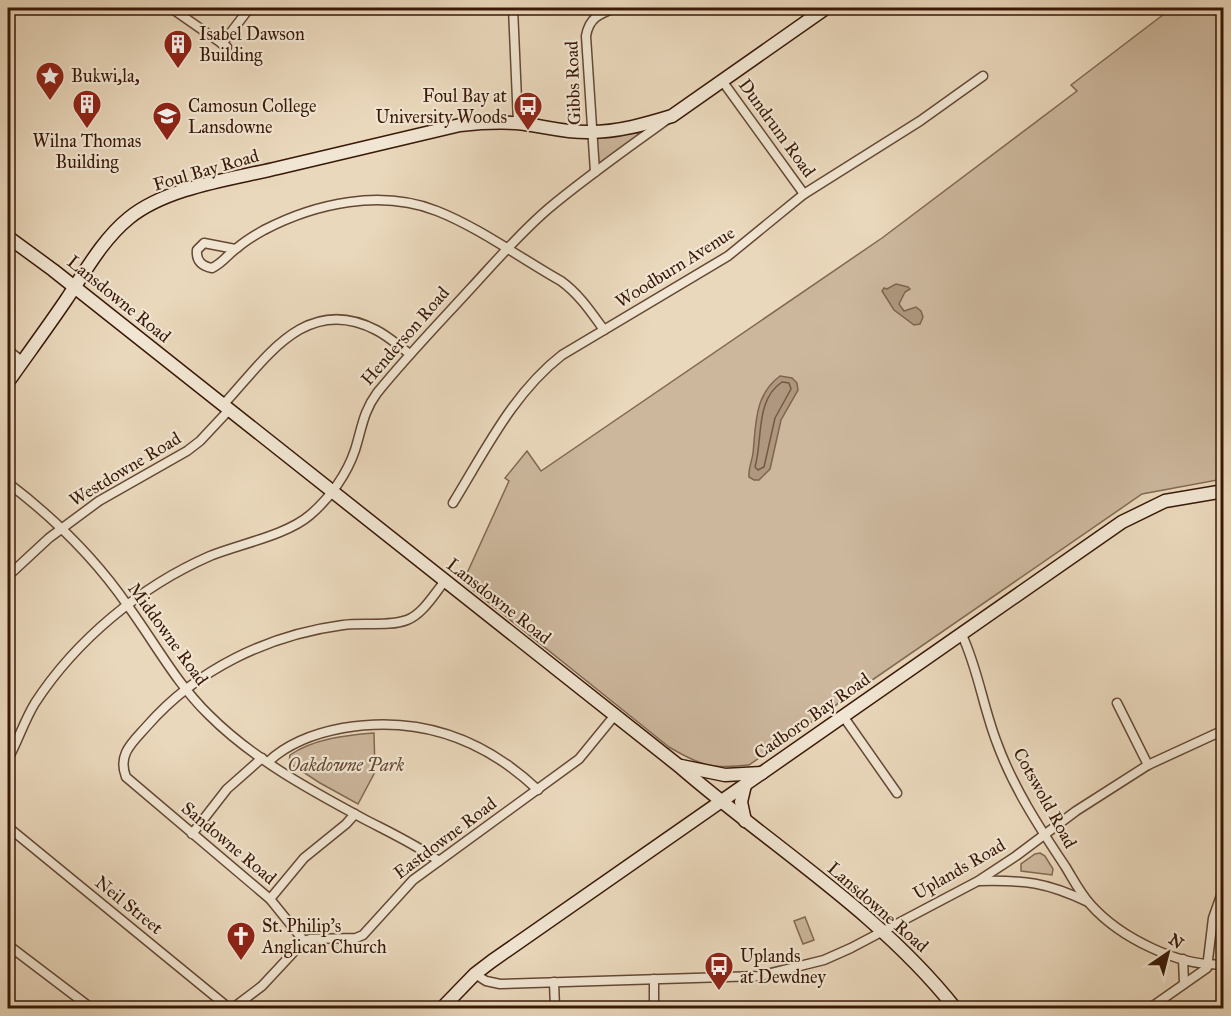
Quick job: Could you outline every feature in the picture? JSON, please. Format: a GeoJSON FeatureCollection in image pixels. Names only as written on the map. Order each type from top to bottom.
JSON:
{"type":"FeatureCollection","features":[{"type":"Feature","properties":{"kind":"main road","name":"Henderson Road"},"geometry":{"type":"LineString","coordinates":[[672,116],[826,8]]}},
{"type":"Feature","properties":{"kind":"main road","name":"Foul Bay Road"},"geometry":{"type":"LineString","coordinates":[[8,382],[116,230],[146,206],[170,196],[460,125],[487,122],[518,123],[548,129],[591,133],[633,127],[672,116]]}},
{"type":"Feature","properties":{"kind":"main road","name":"Lansdowne Road"},"geometry":{"type":"LineString","coordinates":[[8,237],[680,766],[720,802],[860,912],[930,978],[956,1008]]}},
{"type":"Feature","properties":{"kind":"main road","name":"Cadboro Bay Road"},"geometry":{"type":"LineString","coordinates":[[442,1008],[451,1003],[475,974],[492,961],[1137,513],[1165,501],[1224,491]]}},
{"type":"Feature","properties":{"kind":"main road"},"geometry":{"type":"LineString","coordinates":[[680,766],[725,775],[763,773]]}},
{"type":"Feature","properties":{"kind":"main road"},"geometry":{"type":"LineString","coordinates":[[692,777],[704,795],[699,816]]}},
{"type":"Feature","properties":{"kind":"main road"},"geometry":{"type":"LineString","coordinates":[[745,785],[741,802],[745,821]]}},
{"type":"Feature","properties":{"kind":"street"},"geometry":{"type":"LineString","coordinates":[[171,8],[224,46],[248,10]]}},
{"type":"Feature","properties":{"kind":"street"},"geometry":{"type":"LineString","coordinates":[[513,8],[518,123]]}},
{"type":"Feature","properties":{"kind":"street","name":"Gibbs Road"},"geometry":{"type":"LineString","coordinates":[[595,172],[586,36],[598,14],[615,8]]}},
{"type":"Feature","properties":{"kind":"street","name":"Woodburn Avenue"},"geometry":{"type":"LineString","coordinates":[[453,503],[511,409],[535,378],[562,356],[728,256],[804,194],[920,120],[983,76]]}},
{"type":"Feature","properties":{"kind":"street","name":"Dundrum Road"},"geometry":{"type":"LineString","coordinates":[[723,82],[804,194]]}},
{"type":"Feature","properties":{"kind":"street","name":"Henderson Road"},"geometry":{"type":"LineString","coordinates":[[8,759],[34,705],[56,675],[79,649],[128,604],[200,561],[294,526],[311,514],[332,492],[350,464],[368,407],[410,354],[506,249],[547,210],[672,116]]}},
{"type":"Feature","properties":{"kind":"street"},"geometry":{"type":"LineString","coordinates":[[235,249],[263,231],[332,205],[359,201],[387,201],[418,205],[459,221],[573,290],[604,330]]}},
{"type":"Feature","properties":{"kind":"street","name":"Westdowne Road"},"geometry":{"type":"LineString","coordinates":[[8,576],[62,528],[124,485],[187,451],[200,441],[279,344],[292,333],[318,321],[341,319],[359,322],[378,330],[410,354]]}},
{"type":"Feature","properties":{"kind":"street"},"geometry":{"type":"LineString","coordinates":[[8,350],[23,362]]}},
{"type":"Feature","properties":{"kind":"street","name":"Middowne Road"},"geometry":{"type":"LineString","coordinates":[[8,483],[62,528],[92,558],[128,604],[185,690],[211,717],[265,760],[305,786],[439,861]]}},
{"type":"Feature","properties":{"kind":"street"},"geometry":{"type":"LineString","coordinates":[[185,690],[235,658],[272,642],[319,628],[409,620],[422,609],[445,581]]}},
{"type":"Feature","properties":{"kind":"street","name":"Cotswold Road"},"geometry":{"type":"LineString","coordinates":[[962,634],[997,743],[1016,786],[1044,835],[1089,903],[1109,921],[1139,942],[1183,959],[1207,964],[1221,964]]}},
{"type":"Feature","properties":{"kind":"street","name":"Sandowne Road"},"geometry":{"type":"LineString","coordinates":[[185,690],[166,706],[128,747],[122,761],[126,777],[270,899],[304,941]]}},
{"type":"Feature","properties":{"kind":"street"},"geometry":{"type":"LineString","coordinates":[[1117,703],[1148,765]]}},
{"type":"Feature","properties":{"kind":"street","name":"Eastdowne Road"},"geometry":{"type":"LineString","coordinates":[[304,941],[356,938],[363,935],[403,890],[579,759],[615,716]]}},
{"type":"Feature","properties":{"kind":"street"},"geometry":{"type":"LineString","coordinates":[[843,716],[897,793]]}},
{"type":"Feature","properties":{"kind":"street"},"geometry":{"type":"LineString","coordinates":[[192,834],[227,789],[265,760],[311,736],[333,730],[385,724],[427,728],[464,739],[483,748],[507,763],[538,790]]}},
{"type":"Feature","properties":{"kind":"street","name":"Uplands Road"},"geometry":{"type":"LineString","coordinates":[[475,974],[486,981],[500,984],[759,976],[824,960],[978,881],[1148,765],[1224,730]]}},
{"type":"Feature","properties":{"kind":"street"},"geometry":{"type":"LineString","coordinates":[[270,899],[304,858],[355,814]]}},
{"type":"Feature","properties":{"kind":"street","name":"Neil Street"},"geometry":{"type":"LineString","coordinates":[[8,827],[231,1008]]}},
{"type":"Feature","properties":{"kind":"street","name":"Cotswold Road"},"geometry":{"type":"LineString","coordinates":[[978,881],[1031,882],[1053,886],[1089,903]]}},
{"type":"Feature","properties":{"kind":"street"},"geometry":{"type":"LineString","coordinates":[[1150,1008],[1205,971],[1213,918],[1224,887]]}},
{"type":"Feature","properties":{"kind":"street"},"geometry":{"type":"LineString","coordinates":[[231,1008],[262,986],[304,941]]}},
{"type":"Feature","properties":{"kind":"street"},"geometry":{"type":"LineString","coordinates":[[8,945],[91,1008]]}},
{"type":"Feature","properties":{"kind":"street"},"geometry":{"type":"LineString","coordinates":[[1183,959],[1184,983]]}},
{"type":"Feature","properties":{"kind":"street"},"geometry":{"type":"LineString","coordinates":[[654,979],[654,1008]]}},
{"type":"Feature","properties":{"kind":"street"},"geometry":{"type":"LineString","coordinates":[[554,982],[555,1008]]}},
{"type":"Feature","properties":{"kind":"green space"},"geometry":{"type":"Polygon","coordinates":[[[1172,8],[1223,8],[1223,479],[1142,494],[749,765],[725,767],[707,765],[669,747],[463,582],[509,481],[505,478],[527,451],[541,471],[882,238],[1077,91],[1071,85],[1172,8]]]}},
{"type":"Feature","properties":{"kind":"green space"},"geometry":{"type":"Polygon","coordinates":[[[638,133],[639,136],[602,163],[598,161],[597,139],[599,137],[638,133]]]}},
{"type":"Feature","properties":{"kind":"green space","name":"Oakdowne Park"},"geometry":{"type":"Polygon","coordinates":[[[374,733],[375,772],[358,804],[289,763],[290,755],[309,745],[341,737],[374,733]]]}},
{"type":"Feature","properties":{"kind":"green space"},"geometry":{"type":"Polygon","coordinates":[[[1040,853],[1045,856],[1053,869],[1052,875],[1021,871],[1021,864],[1040,853]]]}},
{"type":"Feature","properties":{"kind":"green space"},"geometry":{"type":"Polygon","coordinates":[[[805,917],[814,940],[803,944],[794,921],[805,917]]]}},
{"type":"Feature","properties":{"kind":"water"},"geometry":{"type":"Polygon","coordinates":[[[896,284],[910,289],[905,292],[899,304],[904,311],[916,307],[921,311],[923,317],[920,324],[914,325],[894,310],[882,291],[896,284]]]}},
{"type":"Feature","properties":{"kind":"water"},"geometry":{"type":"Polygon","coordinates":[[[780,376],[792,378],[797,383],[798,390],[781,420],[770,469],[759,480],[754,480],[749,477],[749,474],[758,411],[765,392],[780,376]]]}},
{"type":"Feature","properties":{"kind":"place","name":"Isabel Dawson Building"},"geometry":{"type":"Point","coordinates":[178,70]}},
{"type":"Feature","properties":{"kind":"place","name":"Bukwi,la,"},"geometry":{"type":"Point","coordinates":[50,102]}},
{"type":"Feature","properties":{"kind":"place","name":"Wilna Thomas Building"},"geometry":{"type":"Point","coordinates":[87,130]}},
{"type":"Feature","properties":{"kind":"place","name":"Foul Bay at University Woods"},"geometry":{"type":"Point","coordinates":[528,132]}},
{"type":"Feature","properties":{"kind":"place","name":"Camosun College Lansdowne"},"geometry":{"type":"Point","coordinates":[167,142]}},
{"type":"Feature","properties":{"kind":"place","name":"St. Philip's Anglican Church"},"geometry":{"type":"Point","coordinates":[241,962]}},
{"type":"Feature","properties":{"kind":"place","name":"Uplands at Dewdney"},"geometry":{"type":"Point","coordinates":[719,992]}}]}
